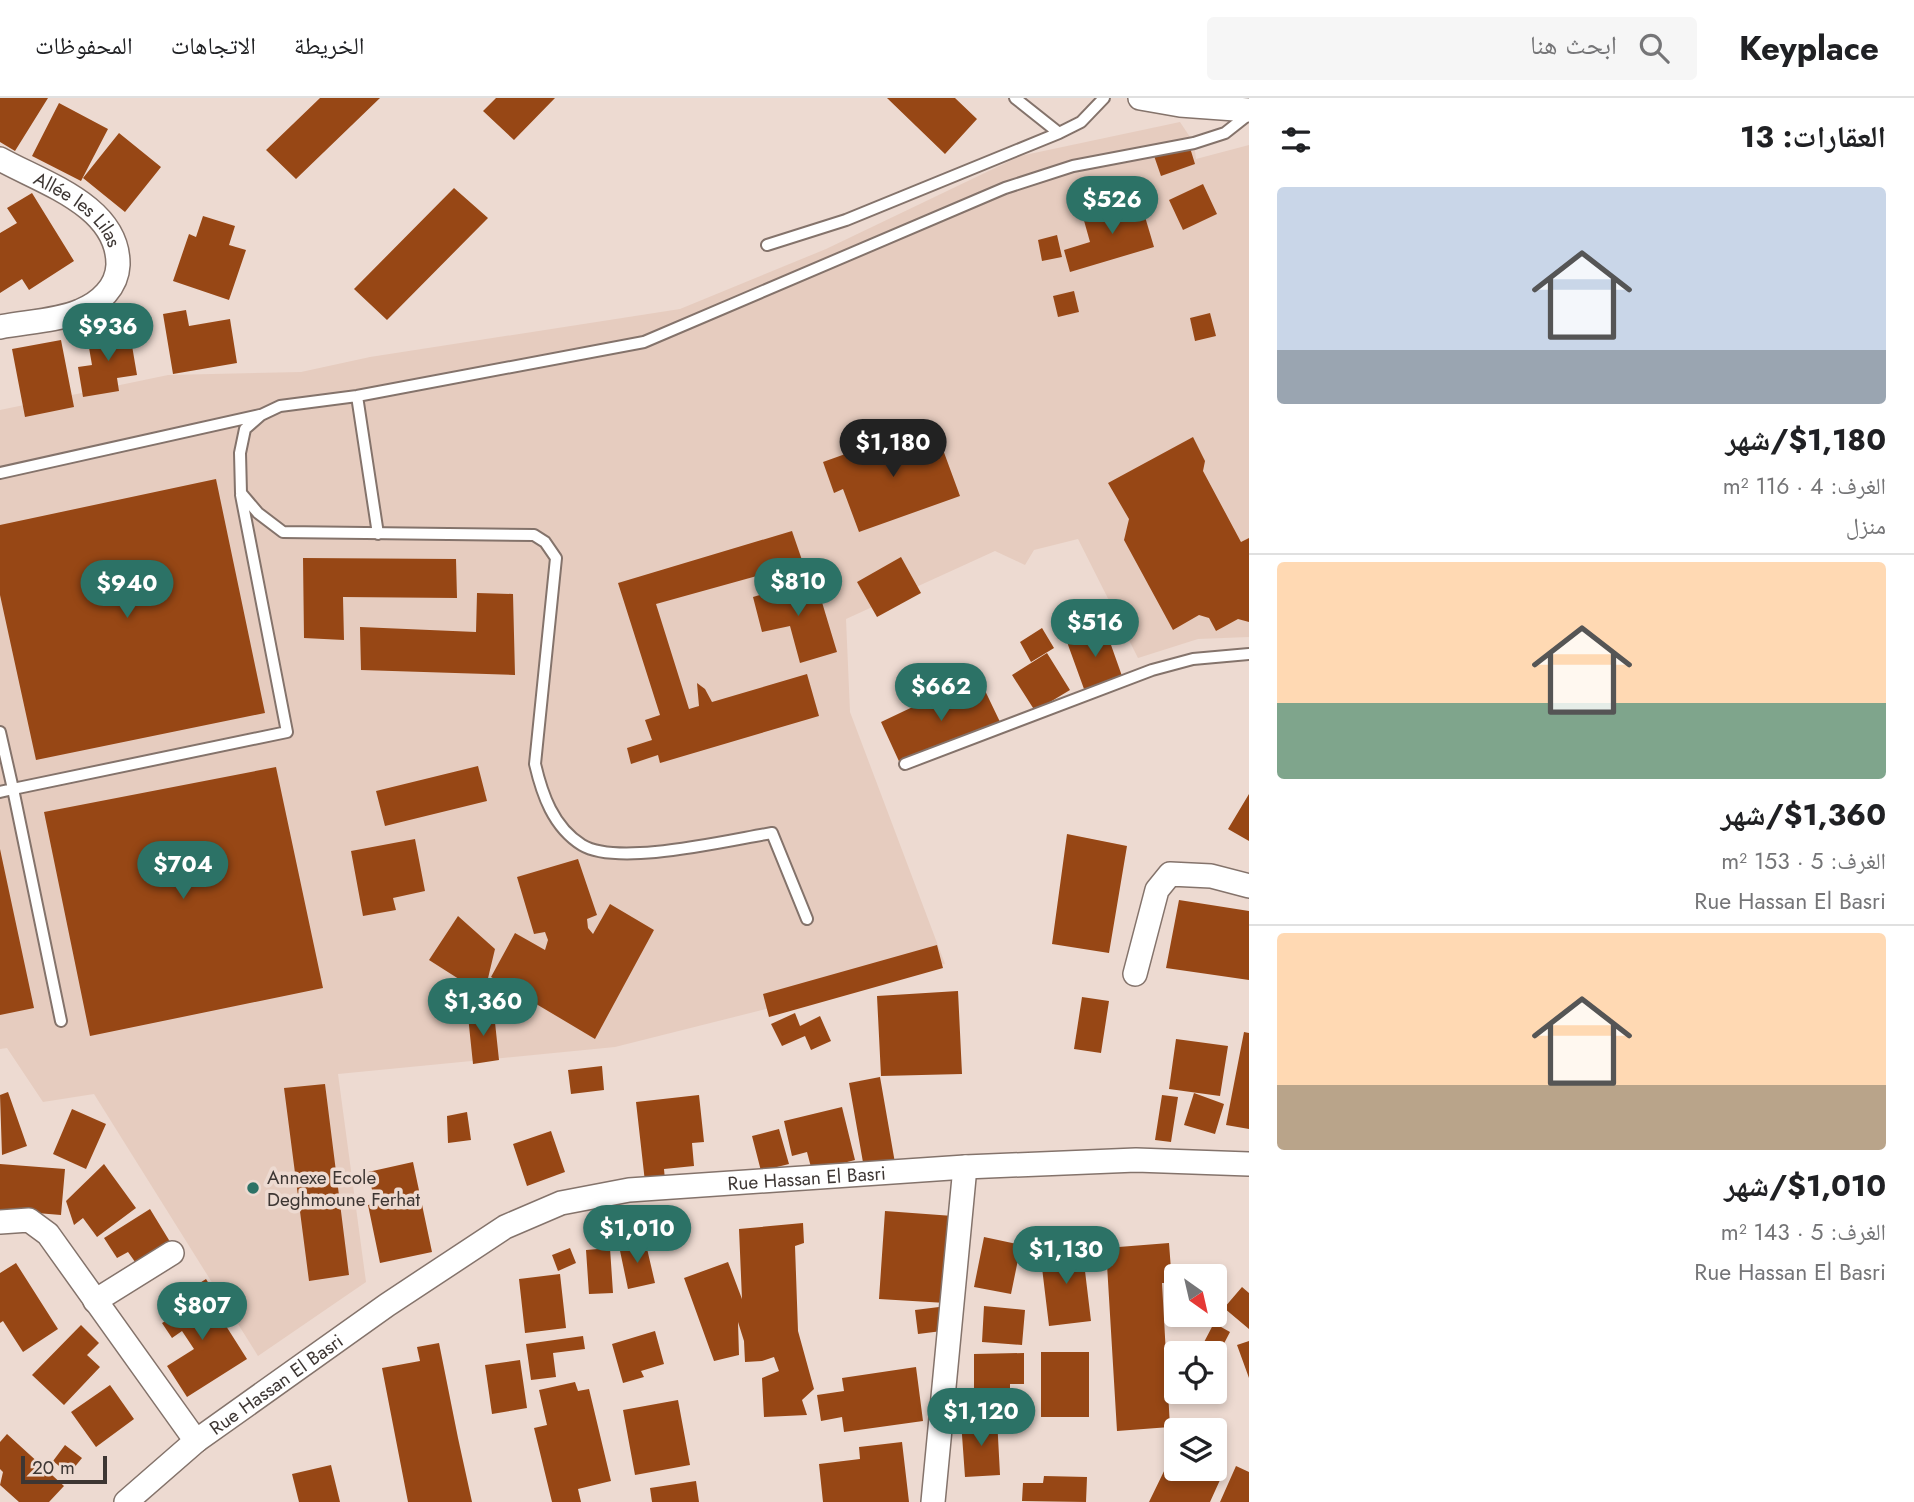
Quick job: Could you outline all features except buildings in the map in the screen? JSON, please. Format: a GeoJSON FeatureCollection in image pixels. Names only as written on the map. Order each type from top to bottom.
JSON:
{"type":"FeatureCollection","features":[{"type":"Feature","properties":{"kind":"street"},"geometry":{"type":"LineString","coordinates":[[1140,98],[1249,112]]}},
{"type":"Feature","properties":{"kind":"street","name":"Allée les Lilas"},"geometry":{"type":"LineString","coordinates":[[0,159],[85,205],[109,229],[118,250],[118,278],[102,299],[78,312],[0,327]]}},
{"type":"Feature","properties":{"kind":"street"},"geometry":{"type":"LineString","coordinates":[[1135,974],[1157,890],[1170,874],[1211,876],[1249,886]]}},
{"type":"Feature","properties":{"kind":"street","name":"Rue Hassan El Basri"},"geometry":{"type":"LineString","coordinates":[[126,1502],[196,1441],[472,1247],[525,1218],[561,1203],[629,1190],[965,1167],[1136,1160],[1249,1164]]}},
{"type":"Feature","properties":{"kind":"street"},"geometry":{"type":"LineString","coordinates":[[933,1502],[965,1167]]}},
{"type":"Feature","properties":{"kind":"street"},"geometry":{"type":"LineString","coordinates":[[0,1222],[29,1220],[48,1234],[196,1441]]}},
{"type":"Feature","properties":{"kind":"street"},"geometry":{"type":"LineString","coordinates":[[94,1301],[172,1253]]}},
{"type":"Feature","properties":{"kind":"lane"},"geometry":{"type":"LineString","coordinates":[[1015,98],[1059,133]]}},
{"type":"Feature","properties":{"kind":"lane"},"geometry":{"type":"LineString","coordinates":[[767,245],[846,220],[1059,133],[1081,122],[1104,98]]}},
{"type":"Feature","properties":{"kind":"lane"},"geometry":{"type":"LineString","coordinates":[[0,473],[261,415],[280,406],[356,396],[644,342],[1005,188],[1073,166],[1194,143],[1225,133],[1249,112]]}},
{"type":"Feature","properties":{"kind":"lane"},"geometry":{"type":"LineString","coordinates":[[356,396],[378,534]]}},
{"type":"Feature","properties":{"kind":"lane"},"geometry":{"type":"LineString","coordinates":[[0,792],[286,732],[241,493],[240,453],[245,429],[261,415]]}},
{"type":"Feature","properties":{"kind":"lane"},"geometry":{"type":"LineString","coordinates":[[241,493],[258,513],[283,532],[534,535],[545,542],[556,558],[535,764],[543,795],[556,819],[582,845],[611,853],[650,852],[772,833],[807,919]]}},
{"type":"Feature","properties":{"kind":"lane"},"geometry":{"type":"LineString","coordinates":[[905,764],[1152,670],[1193,659],[1249,654]]}},
{"type":"Feature","properties":{"kind":"lane"},"geometry":{"type":"LineString","coordinates":[[0,732],[61,1021]]}},
{"type":"Feature","properties":{"kind":"shaded area"},"geometry":{"type":"Polygon","coordinates":[[[1180,122],[1194,143],[1196,159],[1249,145],[1249,637],[1198,639],[1138,658],[1078,539],[1034,550],[1025,565],[995,551],[846,619],[850,712],[945,964],[615,1047],[338,1074],[366,1282],[258,1356],[94,1094],[43,1102],[7,1048],[0,1049],[0,410],[168,375],[301,372],[370,357],[680,309],[826,249],[1020,156],[1180,122]]]}},
{"type":"Feature","properties":{"kind":"place","name":"Annexe Ecole Deghmoune Ferhat"},"geometry":{"type":"Point","coordinates":[253,1188]}}]}
